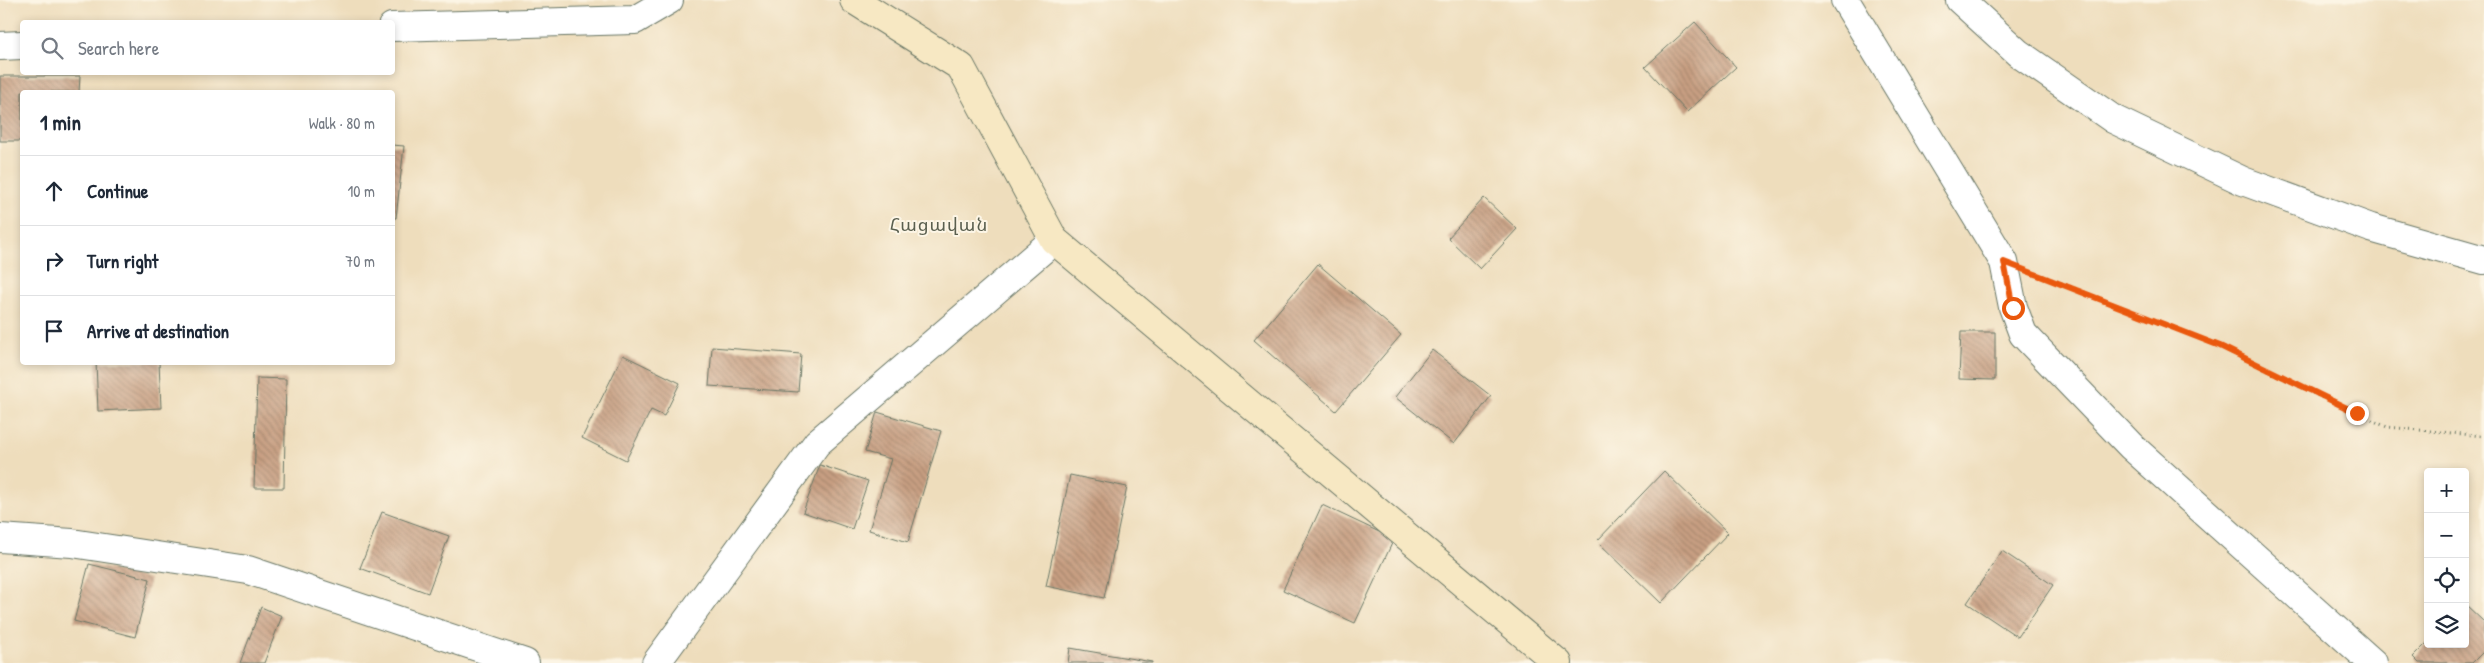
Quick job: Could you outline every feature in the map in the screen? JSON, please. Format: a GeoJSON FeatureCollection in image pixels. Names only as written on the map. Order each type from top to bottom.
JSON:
{"type":"FeatureCollection","features":[{"type":"Feature","properties":{"kind":"street"},"geometry":{"type":"LineString","coordinates":[[395,27],[635,20],[669,0]]}},
{"type":"Feature","properties":{"kind":"street"},"geometry":{"type":"LineString","coordinates":[[854,0],[962,67],[1054,240],[1558,663]]}},
{"type":"Feature","properties":{"kind":"street"},"geometry":{"type":"LineString","coordinates":[[1845,0],[2004,262],[2013,308],[2023,334],[2131,446],[2372,663]]}},
{"type":"Feature","properties":{"kind":"street"},"geometry":{"type":"LineString","coordinates":[[1960,0],[2018,53],[2113,119],[2242,181],[2371,228],[2484,260]]}},
{"type":"Feature","properties":{"kind":"street"},"geometry":{"type":"LineString","coordinates":[[0,46],[20,45]]}},
{"type":"Feature","properties":{"kind":"street"},"geometry":{"type":"LineString","coordinates":[[656,663],[817,443],[1054,240]]}},
{"type":"Feature","properties":{"kind":"street"},"geometry":{"type":"LineString","coordinates":[[0,538],[72,543],[248,570],[525,663]]}},
{"type":"Feature","properties":{"kind":"path"},"geometry":{"type":"LineString","coordinates":[[2004,262],[2220,346],[2309,391],[2387,427],[2484,436]]}},
{"type":"Feature","properties":{"kind":"building"},"geometry":{"type":"Polygon","coordinates":[[[1695,22],[1736,67],[1687,112],[1645,67],[1695,22]]]}},
{"type":"Feature","properties":{"kind":"building"},"geometry":{"type":"Polygon","coordinates":[[[0,76],[80,76],[79,90],[20,90],[20,141],[0,141],[0,76]]]}},
{"type":"Feature","properties":{"kind":"building"},"geometry":{"type":"Polygon","coordinates":[[[395,145],[404,146],[395,218],[395,145]]]}},
{"type":"Feature","properties":{"kind":"building"},"geometry":{"type":"Polygon","coordinates":[[[1484,198],[1517,229],[1480,269],[1448,238],[1484,198]]]}},
{"type":"Feature","properties":{"kind":"building"},"geometry":{"type":"Polygon","coordinates":[[[1318,264],[1401,335],[1336,411],[1254,340],[1318,264]]]}},
{"type":"Feature","properties":{"kind":"building"},"geometry":{"type":"Polygon","coordinates":[[[1961,332],[1995,332],[1995,380],[1959,379],[1961,332]]]}},
{"type":"Feature","properties":{"kind":"building"},"geometry":{"type":"Polygon","coordinates":[[[712,347],[801,354],[798,392],[709,386],[712,347]]]}},
{"type":"Feature","properties":{"kind":"building"},"geometry":{"type":"Polygon","coordinates":[[[1432,350],[1491,396],[1454,444],[1395,397],[1432,350]]]}},
{"type":"Feature","properties":{"kind":"building"},"geometry":{"type":"Polygon","coordinates":[[[623,355],[680,383],[664,416],[651,410],[626,460],[582,438],[623,355]]]}},
{"type":"Feature","properties":{"kind":"building"},"geometry":{"type":"Polygon","coordinates":[[[96,365],[159,365],[161,408],[98,411],[96,365]]]}},
{"type":"Feature","properties":{"kind":"building"},"geometry":{"type":"Polygon","coordinates":[[[257,378],[286,379],[284,488],[254,488],[257,378]]]}},
{"type":"Feature","properties":{"kind":"building"},"geometry":{"type":"Polygon","coordinates":[[[877,412],[941,431],[908,542],[869,530],[891,459],[865,452],[877,412]]]}},
{"type":"Feature","properties":{"kind":"building"},"geometry":{"type":"Polygon","coordinates":[[[820,465],[868,481],[852,529],[803,512],[820,465]]]}},
{"type":"Feature","properties":{"kind":"building"},"geometry":{"type":"Polygon","coordinates":[[[1664,471],[1728,533],[1661,603],[1597,541],[1664,471]]]}},
{"type":"Feature","properties":{"kind":"building"},"geometry":{"type":"Polygon","coordinates":[[[1070,475],[1127,487],[1104,598],[1046,586],[1070,475]]]}},
{"type":"Feature","properties":{"kind":"building"},"geometry":{"type":"Polygon","coordinates":[[[1322,505],[1394,539],[1355,623],[1283,590],[1322,505]]]}},
{"type":"Feature","properties":{"kind":"building"},"geometry":{"type":"Polygon","coordinates":[[[382,512],[449,536],[428,593],[360,568],[382,512]]]}},
{"type":"Feature","properties":{"kind":"building"},"geometry":{"type":"Polygon","coordinates":[[[2002,551],[2053,585],[2018,637],[1967,603],[2002,551]]]}},
{"type":"Feature","properties":{"kind":"building"},"geometry":{"type":"Polygon","coordinates":[[[89,564],[150,579],[135,637],[74,621],[89,564]]]}},
{"type":"Feature","properties":{"kind":"building"},"geometry":{"type":"Polygon","coordinates":[[[261,607],[282,616],[264,663],[240,663],[261,607]]]}},
{"type":"Feature","properties":{"kind":"building"},"geometry":{"type":"Polygon","coordinates":[[[2469,608],[2484,622],[2484,651],[2472,663],[2419,663],[2413,657],[2424,646],[2424,648],[2469,648],[2469,608]]]}},
{"type":"Feature","properties":{"kind":"building"},"geometry":{"type":"Polygon","coordinates":[[[1070,648],[1152,662],[1152,663],[1068,663],[1070,648]]]}},
{"type":"Feature","properties":{"kind":"district","name":"Հացավան"},"geometry":{"type":"Point","coordinates":[939,224]}},
{"type":"Feature","properties":{"kind":"route"},"geometry":{"type":"LineString","coordinates":[[2013,308],[2004,262],[2220,346],[2357,413]]}}]}
